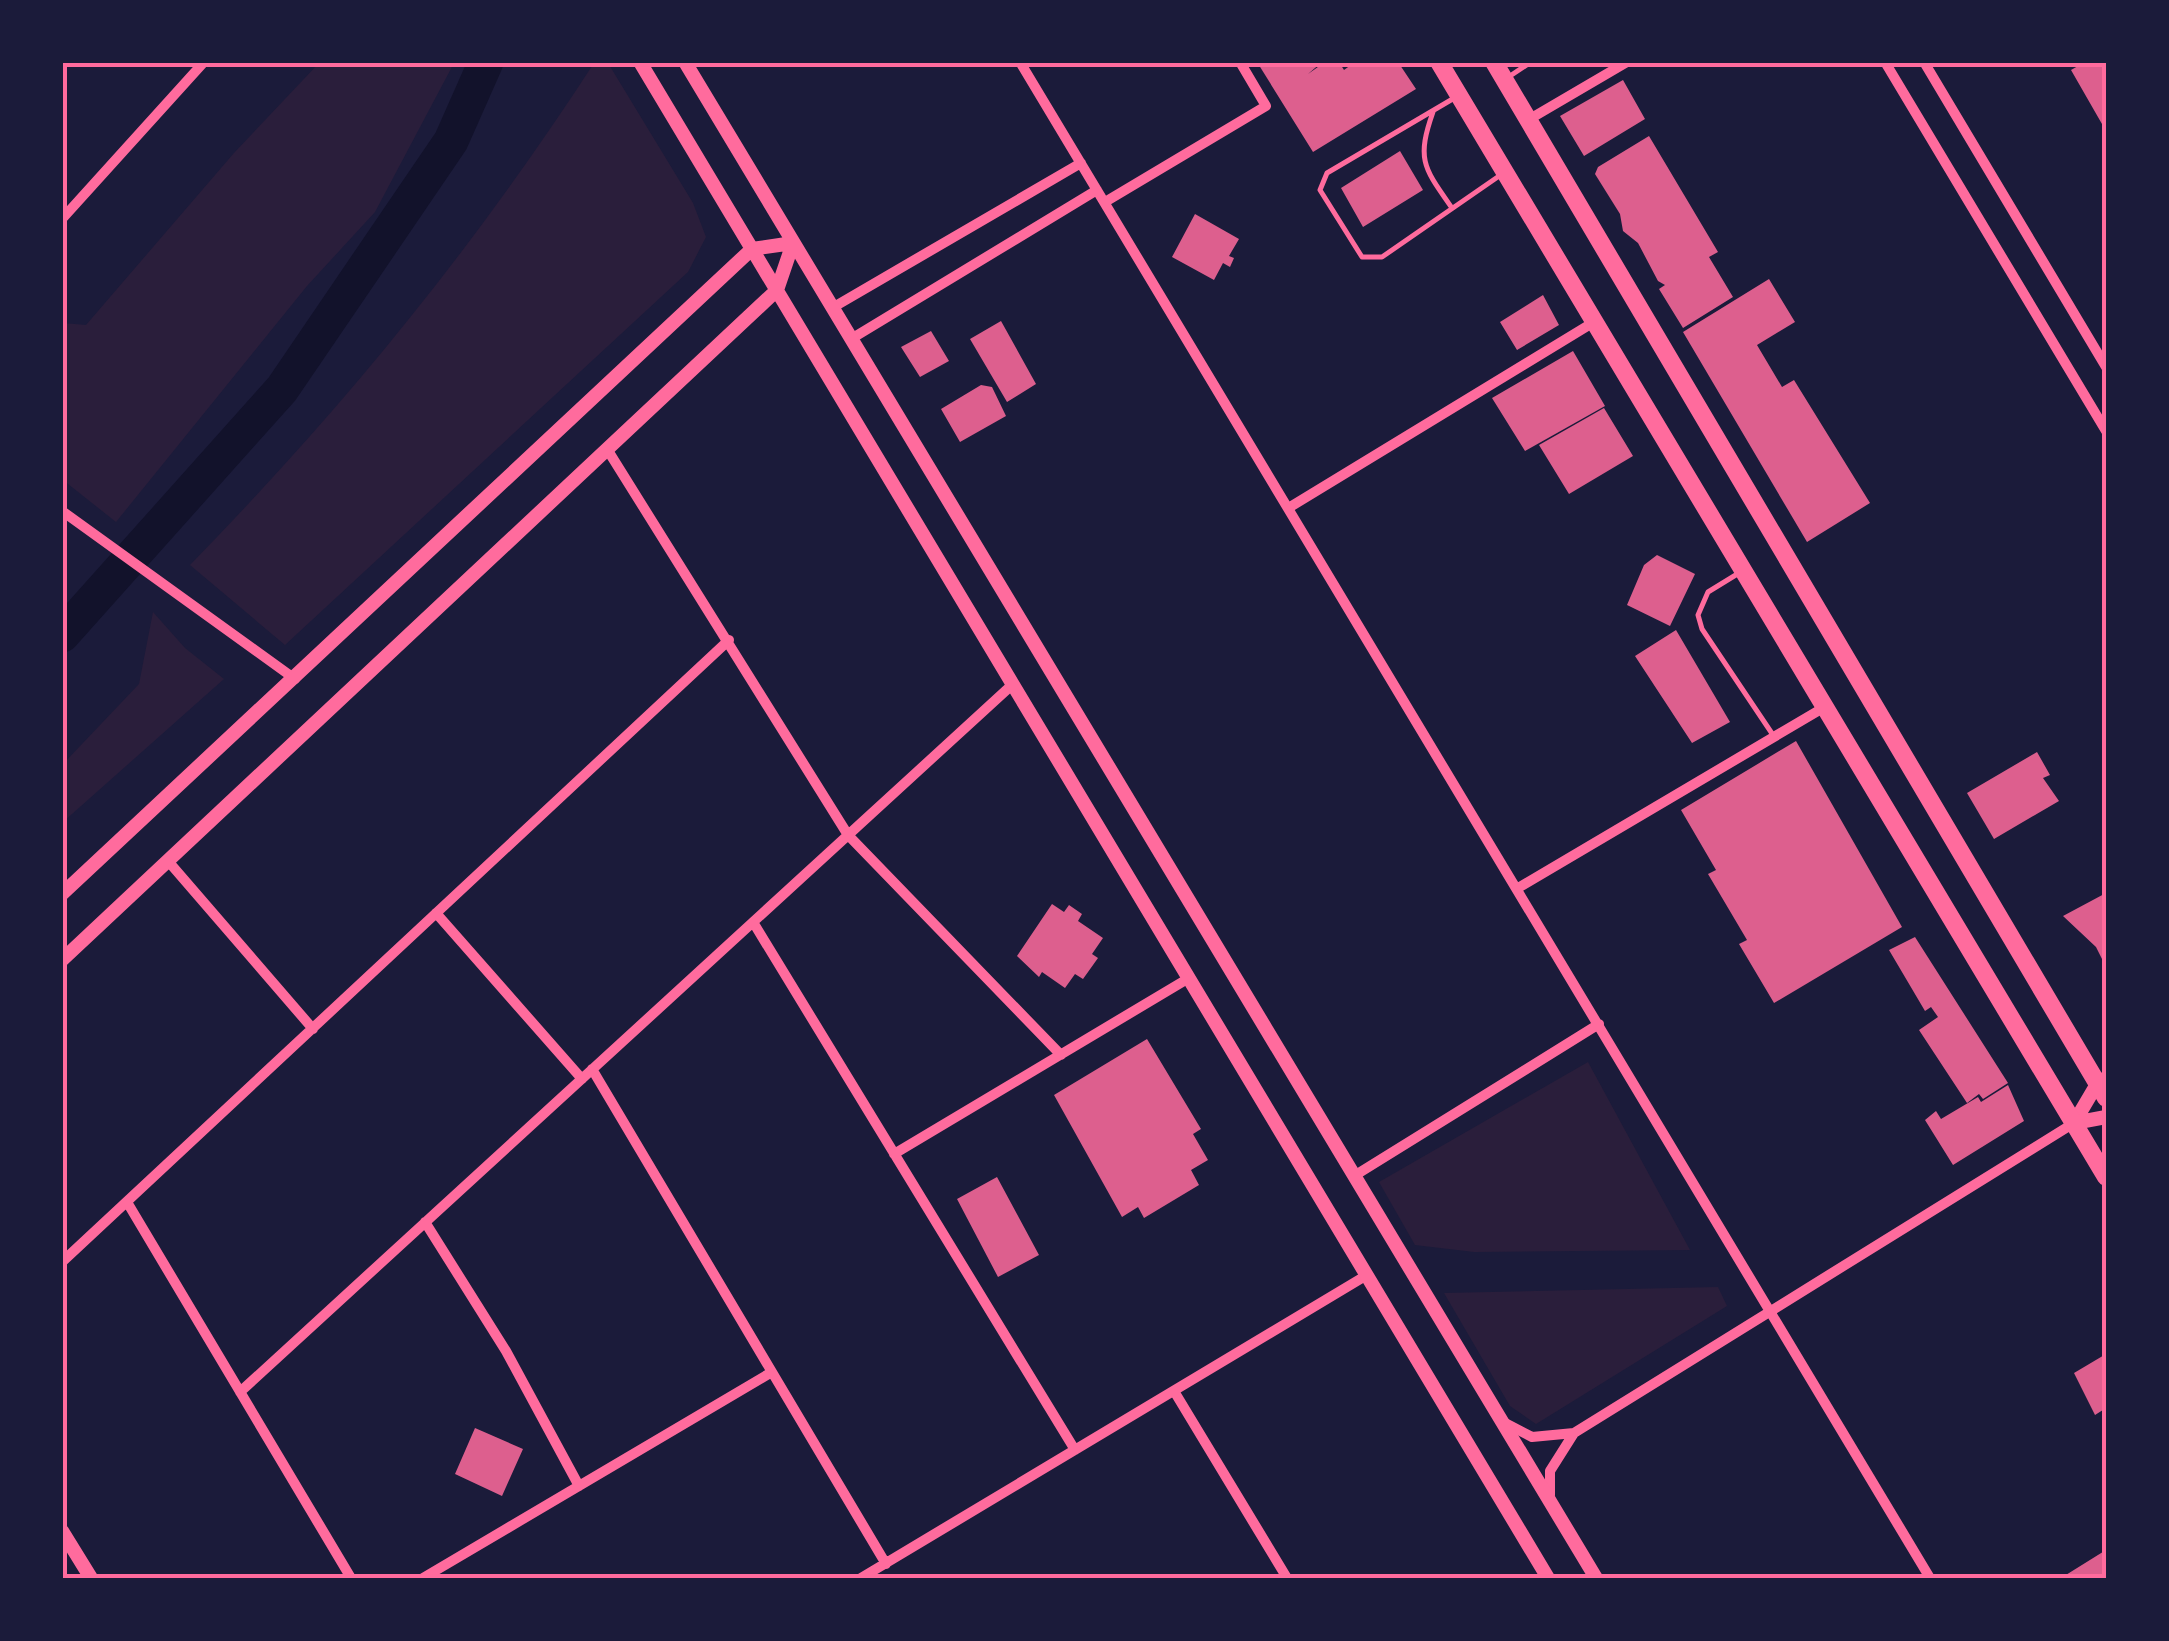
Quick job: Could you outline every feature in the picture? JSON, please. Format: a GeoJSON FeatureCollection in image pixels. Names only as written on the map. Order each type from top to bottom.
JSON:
{"type":"FeatureCollection","features":[{"type":"Feature","properties":{"kind":"highway"},"geometry":{"type":"LineString","coordinates":[[1439,62],[2106,1177]]}},
{"type":"Feature","properties":{"kind":"highway"},"geometry":{"type":"LineString","coordinates":[[1494,62],[2103,1086]]}},
{"type":"Feature","properties":{"kind":"street"},"geometry":{"type":"LineString","coordinates":[[62,219],[204,62]]}},
{"type":"Feature","properties":{"kind":"street"},"geometry":{"type":"LineString","coordinates":[[640,62],[1548,1578]]}},
{"type":"Feature","properties":{"kind":"street"},"geometry":{"type":"LineString","coordinates":[[685,62],[1596,1578]]}},
{"type":"Feature","properties":{"kind":"street"},"geometry":{"type":"LineString","coordinates":[[1020,62],[1930,1578]]}},
{"type":"Feature","properties":{"kind":"street"},"geometry":{"type":"LineString","coordinates":[[1104,202],[1266,106],[1240,62]]}},
{"type":"Feature","properties":{"kind":"street"},"geometry":{"type":"LineString","coordinates":[[1528,120],[1627,62]]}},
{"type":"Feature","properties":{"kind":"street"},"geometry":{"type":"LineString","coordinates":[[1885,62],[2106,431]]}},
{"type":"Feature","properties":{"kind":"street"},"geometry":{"type":"LineString","coordinates":[[1924,62],[2106,367]]}},
{"type":"Feature","properties":{"kind":"street"},"geometry":{"type":"LineString","coordinates":[[832,308],[1081,163]]}},
{"type":"Feature","properties":{"kind":"street"},"geometry":{"type":"LineString","coordinates":[[851,339],[1097,190]]}},
{"type":"Feature","properties":{"kind":"street"},"geometry":{"type":"LineString","coordinates":[[62,894],[752,249],[794,243]]}},
{"type":"Feature","properties":{"kind":"street"},"geometry":{"type":"LineString","coordinates":[[62,960],[776,290],[794,243]]}},
{"type":"Feature","properties":{"kind":"street"},"geometry":{"type":"LineString","coordinates":[[1290,507],[1594,322]]}},
{"type":"Feature","properties":{"kind":"street"},"geometry":{"type":"LineString","coordinates":[[607,449],[848,835],[1061,1054]]}},
{"type":"Feature","properties":{"kind":"street"},"geometry":{"type":"LineString","coordinates":[[62,511],[295,679]]}},
{"type":"Feature","properties":{"kind":"street"},"geometry":{"type":"LineString","coordinates":[[62,1262],[728,640]]}},
{"type":"Feature","properties":{"kind":"street"},"geometry":{"type":"LineString","coordinates":[[240,1392],[1013,684]]}},
{"type":"Feature","properties":{"kind":"street"},"geometry":{"type":"LineString","coordinates":[[1518,888],[1822,708]]}},
{"type":"Feature","properties":{"kind":"street"},"geometry":{"type":"LineString","coordinates":[[168,861],[313,1029]]}},
{"type":"Feature","properties":{"kind":"street"},"geometry":{"type":"LineString","coordinates":[[436,913],[582,1078]]}},
{"type":"Feature","properties":{"kind":"street"},"geometry":{"type":"LineString","coordinates":[[753,922],[1075,1450]]}},
{"type":"Feature","properties":{"kind":"street"},"geometry":{"type":"LineString","coordinates":[[894,1154],[1189,978]]}},
{"type":"Feature","properties":{"kind":"street"},"geometry":{"type":"LineString","coordinates":[[1354,1176],[1599,1024]]}},
{"type":"Feature","properties":{"kind":"street"},"geometry":{"type":"LineString","coordinates":[[592,1069],[886,1564]]}},
{"type":"Feature","properties":{"kind":"street"},"geometry":{"type":"LineString","coordinates":[[1552,1506],[1547,1484],[1550,1471],[1574,1433],[2074,1123],[2103,1086]]}},
{"type":"Feature","properties":{"kind":"street"},"geometry":{"type":"LineString","coordinates":[[2074,1123],[2106,1117]]}},
{"type":"Feature","properties":{"kind":"street"},"geometry":{"type":"LineString","coordinates":[[127,1202],[351,1578]]}},
{"type":"Feature","properties":{"kind":"street"},"geometry":{"type":"LineString","coordinates":[[425,1222],[506,1351],[579,1486]]}},
{"type":"Feature","properties":{"kind":"street"},"geometry":{"type":"LineString","coordinates":[[861,1578],[1367,1275]]}},
{"type":"Feature","properties":{"kind":"street"},"geometry":{"type":"LineString","coordinates":[[423,1578],[772,1372]]}},
{"type":"Feature","properties":{"kind":"street"},"geometry":{"type":"LineString","coordinates":[[1174,1391],[1287,1578]]}},
{"type":"Feature","properties":{"kind":"street"},"geometry":{"type":"LineString","coordinates":[[1501,1420],[1532,1437],[1574,1433]]}},
{"type":"Feature","properties":{"kind":"street"},"geometry":{"type":"LineString","coordinates":[[62,1531],[92,1578]]}},
{"type":"Feature","properties":{"kind":"lane"},"geometry":{"type":"LineString","coordinates":[[1504,79],[1531,62]]}},
{"type":"Feature","properties":{"kind":"lane"},"geometry":{"type":"LineString","coordinates":[[1458,96],[1327,173],[1320,190],[1362,256],[1372,258],[1382,257],[1504,172]]}},
{"type":"Feature","properties":{"kind":"lane"},"geometry":{"type":"LineString","coordinates":[[1434,110],[1422,143],[1423,163],[1452,208]]}},
{"type":"Feature","properties":{"kind":"lane"},"geometry":{"type":"LineString","coordinates":[[1742,572],[1708,592],[1698,616],[1702,629],[1774,737]]}},
{"type":"Feature","properties":{"kind":"shaded area"},"geometry":{"type":"Polygon","coordinates":[[[320,62],[454,63],[375,212],[307,286],[116,522],[63,480],[63,323],[86,325],[234,153],[320,62]]]}},
{"type":"Feature","properties":{"kind":"shaded area"},"geometry":{"type":"Polygon","coordinates":[[[594,63],[608,63],[693,203],[706,237],[688,272],[285,645],[190,565],[301,446],[405,324],[502,197],[594,63]]]}},
{"type":"Feature","properties":{"kind":"shaded area"},"geometry":{"type":"Polygon","coordinates":[[[153,612],[185,648],[224,679],[63,822],[63,764],[139,684],[153,612]]]}},
{"type":"Feature","properties":{"kind":"shaded area"},"geometry":{"type":"Polygon","coordinates":[[[1588,1062],[1690,1250],[1474,1252],[1415,1245],[1379,1182],[1588,1062]]]}},
{"type":"Feature","properties":{"kind":"shaded area"},"geometry":{"type":"Polygon","coordinates":[[[1718,1287],[1727,1306],[1536,1424],[1510,1406],[1444,1293],[1718,1287]]]}},
{"type":"Feature","properties":{"kind":"building"},"geometry":{"type":"Polygon","coordinates":[[[1257,62],[1322,62],[1308,74],[1325,62],[1339,62],[1344,70],[1355,62],[1398,62],[1416,89],[1313,152],[1257,62]]]}},
{"type":"Feature","properties":{"kind":"building"},"geometry":{"type":"Polygon","coordinates":[[[2085,62],[2106,62],[2106,131],[2071,70],[2085,62]]]}},
{"type":"Feature","properties":{"kind":"building"},"geometry":{"type":"Polygon","coordinates":[[[1623,80],[1645,119],[1584,156],[1560,116],[1623,80]]]}},
{"type":"Feature","properties":{"kind":"building"},"geometry":{"type":"Polygon","coordinates":[[[1649,136],[1718,252],[1709,257],[1733,297],[1683,328],[1659,289],[1665,285],[1658,281],[1638,243],[1623,231],[1620,214],[1595,174],[1598,167],[1649,136]]]}},
{"type":"Feature","properties":{"kind":"building"},"geometry":{"type":"Polygon","coordinates":[[[1400,151],[1423,190],[1363,227],[1341,188],[1400,151]]]}},
{"type":"Feature","properties":{"kind":"building"},"geometry":{"type":"Polygon","coordinates":[[[1195,214],[1239,239],[1229,256],[1234,258],[1230,267],[1223,263],[1214,280],[1172,257],[1195,214]]]}},
{"type":"Feature","properties":{"kind":"building"},"geometry":{"type":"Polygon","coordinates":[[[1769,279],[1795,322],[1757,345],[1782,387],[1794,380],[1870,503],[1807,542],[1683,332],[1769,279]]]}},
{"type":"Feature","properties":{"kind":"building"},"geometry":{"type":"Polygon","coordinates":[[[1543,295],[1559,325],[1517,350],[1500,322],[1543,295]]]}},
{"type":"Feature","properties":{"kind":"building"},"geometry":{"type":"Polygon","coordinates":[[[1001,321],[1036,384],[1007,402],[970,339],[1001,321]]]}},
{"type":"Feature","properties":{"kind":"building"},"geometry":{"type":"Polygon","coordinates":[[[931,331],[949,361],[920,377],[901,347],[931,331]]]}},
{"type":"Feature","properties":{"kind":"building"},"geometry":{"type":"Polygon","coordinates":[[[1573,351],[1605,406],[1525,451],[1492,398],[1573,351]]]}},
{"type":"Feature","properties":{"kind":"building"},"geometry":{"type":"Polygon","coordinates":[[[981,385],[992,387],[1006,416],[960,442],[941,409],[981,385]]]}},
{"type":"Feature","properties":{"kind":"building"},"geometry":{"type":"Polygon","coordinates":[[[1604,408],[1633,456],[1569,494],[1539,445],[1604,408]]]}},
{"type":"Feature","properties":{"kind":"building"},"geometry":{"type":"Polygon","coordinates":[[[1657,555],[1695,574],[1670,626],[1627,605],[1644,565],[1657,555]]]}},
{"type":"Feature","properties":{"kind":"building"},"geometry":{"type":"Polygon","coordinates":[[[1676,630],[1730,722],[1692,743],[1635,656],[1676,630]]]}},
{"type":"Feature","properties":{"kind":"building"},"geometry":{"type":"Polygon","coordinates":[[[1796,741],[1902,927],[1774,1003],[1739,944],[1747,940],[1708,874],[1716,870],[1681,810],[1796,741]]]}},
{"type":"Feature","properties":{"kind":"building"},"geometry":{"type":"Polygon","coordinates":[[[2037,752],[2050,775],[2043,778],[2059,801],[1994,839],[1967,793],[2037,752]]]}},
{"type":"Feature","properties":{"kind":"building"},"geometry":{"type":"Polygon","coordinates":[[[2106,893],[2106,967],[2096,947],[2063,916],[2106,893]]]}},
{"type":"Feature","properties":{"kind":"building"},"geometry":{"type":"Polygon","coordinates":[[[1052,904],[1064,912],[1069,905],[1082,914],[1078,921],[1103,938],[1092,954],[1098,958],[1083,979],[1075,974],[1065,988],[1042,972],[1039,977],[1017,956],[1052,904]]]}},
{"type":"Feature","properties":{"kind":"building"},"geometry":{"type":"Polygon","coordinates":[[[1915,937],[2008,1083],[1983,1099],[1979,1094],[1967,1103],[1919,1030],[1938,1017],[1931,1007],[1925,1011],[1889,950],[1915,937]]]}},
{"type":"Feature","properties":{"kind":"building"},"geometry":{"type":"Polygon","coordinates":[[[1147,1039],[1201,1129],[1193,1134],[1208,1160],[1191,1170],[1199,1185],[1144,1218],[1138,1207],[1122,1217],[1054,1095],[1147,1039]]]}},
{"type":"Feature","properties":{"kind":"building"},"geometry":{"type":"Polygon","coordinates":[[[2008,1085],[2024,1121],[1953,1165],[1925,1120],[1936,1111],[1941,1119],[2008,1085]]]}},
{"type":"Feature","properties":{"kind":"building"},"geometry":{"type":"Polygon","coordinates":[[[997,1177],[1039,1255],[998,1277],[957,1199],[997,1177]]]}},
{"type":"Feature","properties":{"kind":"building"},"geometry":{"type":"Polygon","coordinates":[[[2106,1354],[2106,1408],[2095,1415],[2074,1373],[2106,1354]]]}},
{"type":"Feature","properties":{"kind":"building"},"geometry":{"type":"Polygon","coordinates":[[[475,1428],[523,1449],[502,1496],[455,1474],[475,1428]]]}},
{"type":"Feature","properties":{"kind":"building"},"geometry":{"type":"Polygon","coordinates":[[[2106,1550],[2106,1578],[2061,1578],[2106,1550]]]}},
{"type":"Feature","properties":{"kind":"waterway"},"geometry":{"type":"LineString","coordinates":[[62,635],[282,389],[451,141],[486,62]]}}]}
